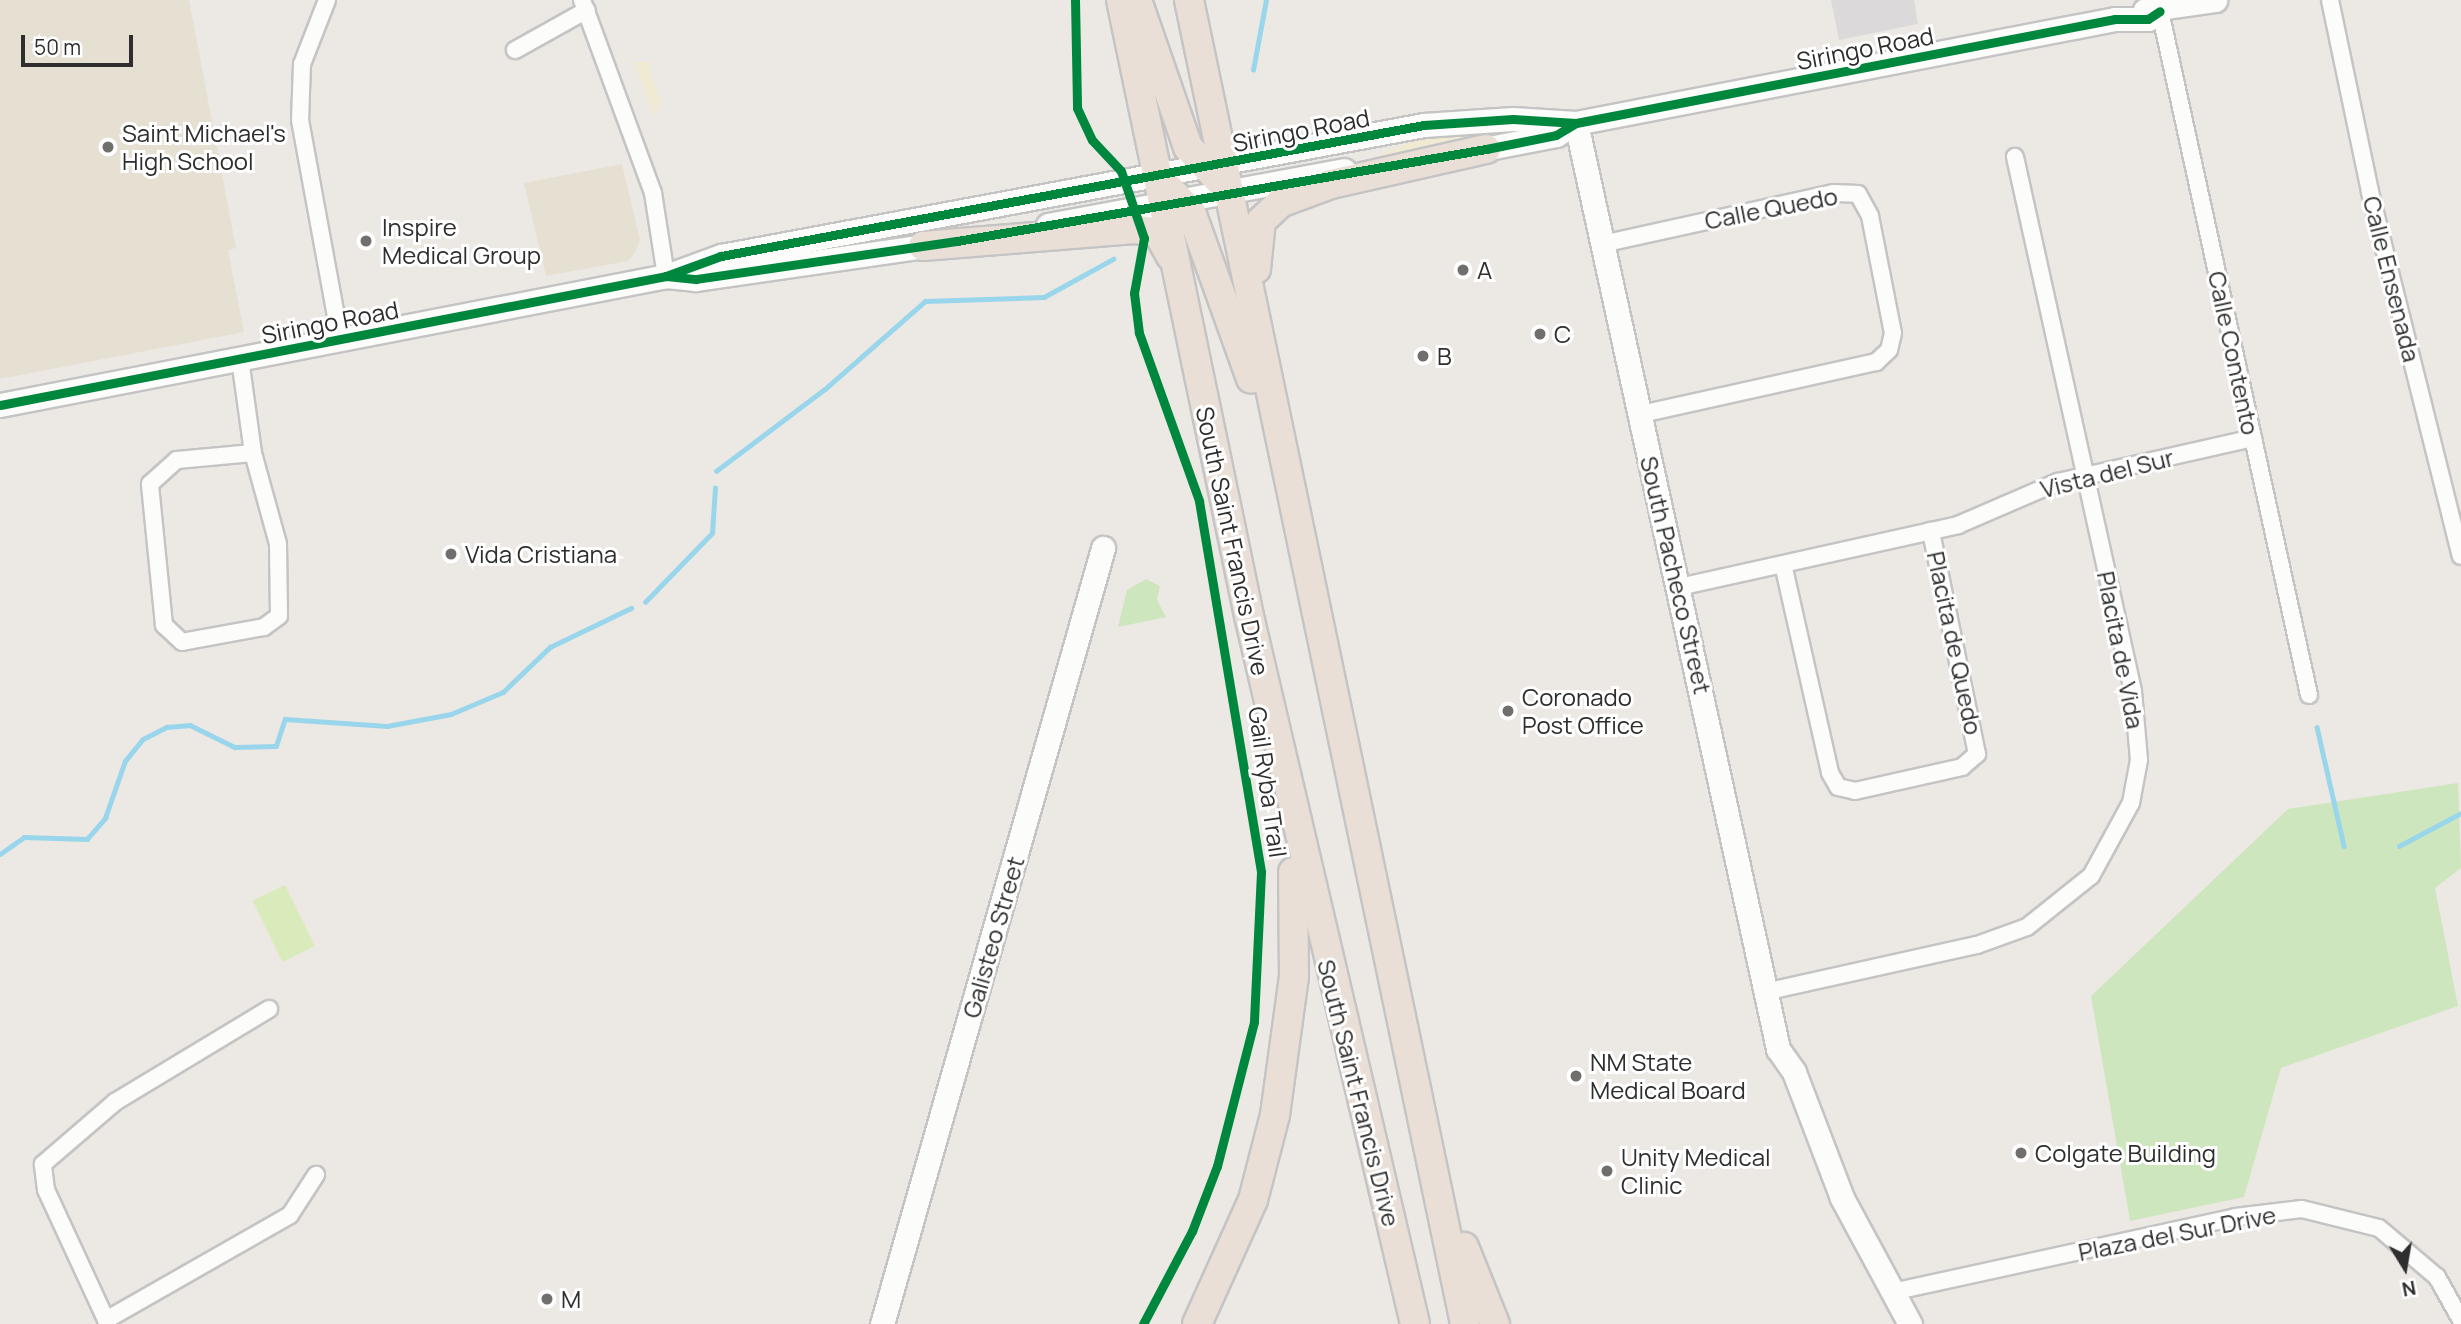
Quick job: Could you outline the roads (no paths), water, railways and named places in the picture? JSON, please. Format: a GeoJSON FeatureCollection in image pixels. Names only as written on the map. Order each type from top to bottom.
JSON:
{"type":"FeatureCollection","features":[{"type":"Feature","properties":{"kind":"highway","name":"South Saint Francis Drive"},"geometry":{"type":"LineString","coordinates":[[1121,0],[1168,194],[1176,266],[1284,778],[1415,1324]]}},
{"type":"Feature","properties":{"kind":"highway"},"geometry":{"type":"LineString","coordinates":[[1136,0],[1188,147],[1218,175]]}},
{"type":"Feature","properties":{"kind":"highway"},"geometry":{"type":"LineString","coordinates":[[1189,0],[1218,175],[1270,390],[1465,1324]]}},
{"type":"Feature","properties":{"kind":"highway"},"geometry":{"type":"LineString","coordinates":[[1270,390],[1254,258],[1261,221],[1280,203],[1331,184],[1486,149]]}},
{"type":"Feature","properties":{"kind":"highway"},"geometry":{"type":"LineString","coordinates":[[1168,194],[1237,337],[1298,523]]}},
{"type":"Feature","properties":{"kind":"highway"},"geometry":{"type":"LineString","coordinates":[[923,246],[1134,229],[1158,233],[1176,266]]}},
{"type":"Feature","properties":{"kind":"highway"},"geometry":{"type":"LineString","coordinates":[[1197,1324],[1253,1200],[1286,1064],[1295,923],[1284,778]]}},
{"type":"Feature","properties":{"kind":"highway"},"geometry":{"type":"LineString","coordinates":[[1418,1097],[1495,1324]]}},
{"type":"Feature","properties":{"kind":"street"},"geometry":{"type":"LineString","coordinates":[[327,0],[302,64],[299,100],[340,340]]}},
{"type":"Feature","properties":{"kind":"street","name":"Siringo Road"},"geometry":{"type":"LineString","coordinates":[[666,276],[696,279],[923,246],[1168,194],[1218,175],[1451,122],[1576,123],[2115,19],[2148,19],[2160,10],[2215,0]]}},
{"type":"Feature","properties":{"kind":"street","name":"Calle Ensenada"},"geometry":{"type":"LineString","coordinates":[[2330,0],[2370,192],[2461,556]]}},
{"type":"Feature","properties":{"kind":"street"},"geometry":{"type":"LineString","coordinates":[[515,50],[584,5],[653,192],[666,276]]}},
{"type":"Feature","properties":{"kind":"street","name":"Calle Contento"},"geometry":{"type":"LineString","coordinates":[[2160,10],[2309,695]]}},
{"type":"Feature","properties":{"kind":"street","name":"Siringo Road"},"geometry":{"type":"LineString","coordinates":[[0,405],[666,276],[721,256],[1168,194],[1218,175],[1486,149],[1556,135],[1576,123]]}},
{"type":"Feature","properties":{"kind":"street","name":"South Pacheco Street"},"geometry":{"type":"LineString","coordinates":[[1576,123],[1777,1026],[1794,1045],[1794,1072],[1842,1198],[1910,1324]]}},
{"type":"Feature","properties":{"kind":"street","name":"Placita de Vida"},"geometry":{"type":"LineString","coordinates":[[1769,991],[2010,934],[2060,906],[2104,860],[2131,803],[2139,736],[2015,157]]}},
{"type":"Feature","properties":{"kind":"street","name":"Calle Quedo"},"geometry":{"type":"LineString","coordinates":[[1602,244],[1833,193],[1858,194],[1870,216],[1894,333],[1882,356],[1640,414]]}},
{"type":"Feature","properties":{"kind":"street"},"geometry":{"type":"LineString","coordinates":[[240,359],[253,453],[278,544],[279,616],[264,627],[182,642],[164,625],[150,484],[177,460],[253,453]]}},
{"type":"Feature","properties":{"kind":"street","name":"Vista del Sur"},"geometry":{"type":"LineString","coordinates":[[1679,587],[1931,531],[2085,476],[2253,438]]}},
{"type":"Feature","properties":{"kind":"street","name":"Placita de Quedo"},"geometry":{"type":"LineString","coordinates":[[1783,564],[1830,773],[1838,787],[1855,790],[1962,767],[1978,754],[1931,531]]}},
{"type":"Feature","properties":{"kind":"street","name":"Galisteo Street"},"geometry":{"type":"LineString","coordinates":[[882,1324],[1103,548]]}},
{"type":"Feature","properties":{"kind":"street"},"geometry":{"type":"LineString","coordinates":[[269,1009],[116,1102],[43,1164],[46,1190],[107,1322],[290,1215],[316,1175]]}},
{"type":"Feature","properties":{"kind":"street","name":"Plaza del Sur Drive"},"geometry":{"type":"LineString","coordinates":[[1892,1292],[2235,1217],[2302,1209],[2379,1228],[2437,1277],[2461,1320]]}},
{"type":"Feature","properties":{"kind":"waterway"},"geometry":{"type":"LineString","coordinates":[[1253,70],[1266,0]]}},
{"type":"Feature","properties":{"kind":"waterway"},"geometry":{"type":"LineString","coordinates":[[716,471],[825,389],[925,301],[1044,297],[1113,259]]}},
{"type":"Feature","properties":{"kind":"waterway"},"geometry":{"type":"LineString","coordinates":[[645,602],[712,533],[715,488]]}},
{"type":"Feature","properties":{"kind":"waterway"},"geometry":{"type":"LineString","coordinates":[[0,854],[24,837],[87,839],[105,818],[125,761],[143,739],[167,727],[190,725],[235,747],[276,746],[285,719],[387,726],[451,714],[503,692],[550,647],[631,608]]}},
{"type":"Feature","properties":{"kind":"waterway"},"geometry":{"type":"LineString","coordinates":[[2317,727],[2344,846]]}},
{"type":"Feature","properties":{"kind":"waterway"},"geometry":{"type":"LineString","coordinates":[[2399,846],[2461,813]]}},
{"type":"Feature","properties":{"kind":"place","name":"Saint Michael's High School"},"geometry":{"type":"Point","coordinates":[108,147]}},
{"type":"Feature","properties":{"kind":"place","name":"Inspire Medical Group"},"geometry":{"type":"Point","coordinates":[366,241]}},
{"type":"Feature","properties":{"kind":"place","name":"A"},"geometry":{"type":"Point","coordinates":[1463,270]}},
{"type":"Feature","properties":{"kind":"place","name":"C"},"geometry":{"type":"Point","coordinates":[1540,334]}},
{"type":"Feature","properties":{"kind":"place","name":"B"},"geometry":{"type":"Point","coordinates":[1423,356]}},
{"type":"Feature","properties":{"kind":"place","name":"Vida Cristiana"},"geometry":{"type":"Point","coordinates":[451,554]}},
{"type":"Feature","properties":{"kind":"place","name":"Coronado Post Office"},"geometry":{"type":"Point","coordinates":[1508,711]}},
{"type":"Feature","properties":{"kind":"place","name":"NM State Medical Board"},"geometry":{"type":"Point","coordinates":[1576,1076]}},
{"type":"Feature","properties":{"kind":"place","name":"Colgate Building"},"geometry":{"type":"Point","coordinates":[2021,1153]}},
{"type":"Feature","properties":{"kind":"place","name":"Unity Medical Clinic"},"geometry":{"type":"Point","coordinates":[1607,1171]}},
{"type":"Feature","properties":{"kind":"place","name":"M"},"geometry":{"type":"Point","coordinates":[547,1299]}}]}
